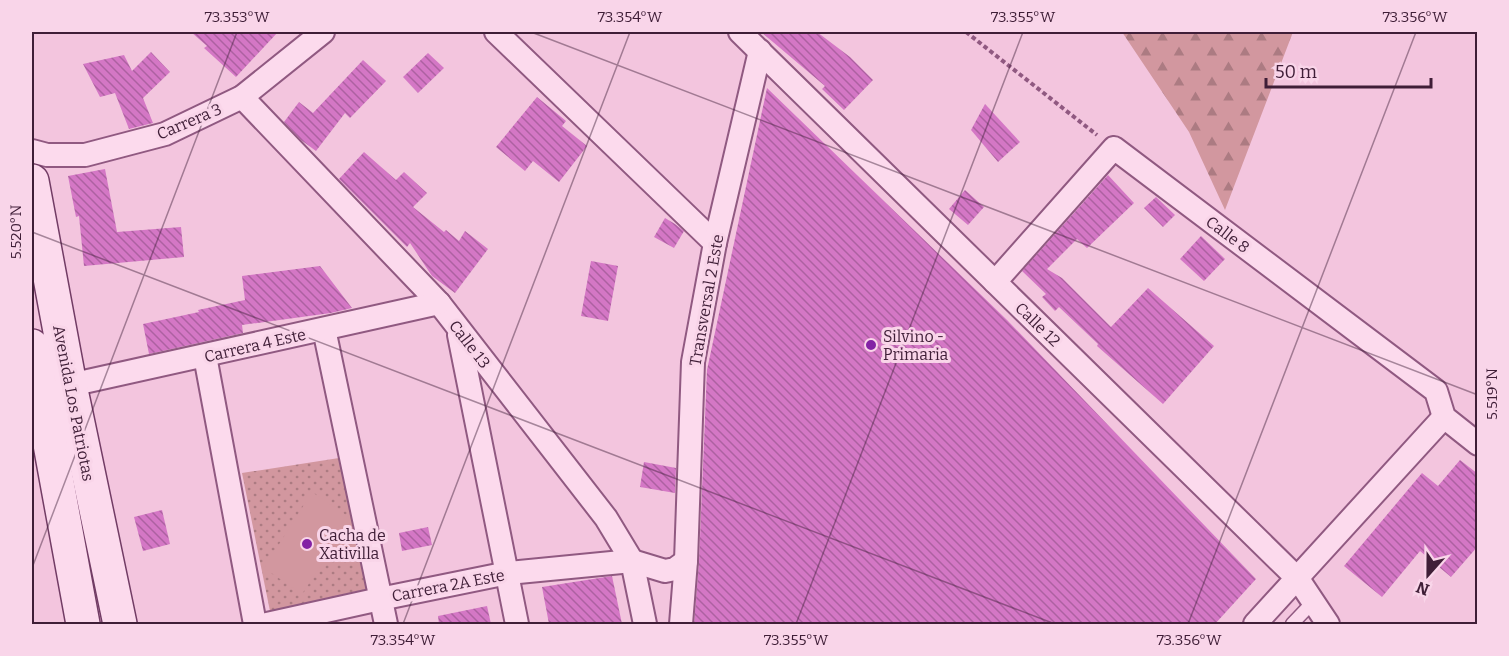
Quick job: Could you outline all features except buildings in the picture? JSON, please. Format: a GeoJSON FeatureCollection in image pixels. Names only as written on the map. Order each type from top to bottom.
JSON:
{"type":"FeatureCollection","features":[{"type":"Feature","properties":{"kind":"main road","name":"Avenida Los Patriotas"},"geometry":{"type":"LineString","coordinates":[[32,181],[70,385],[120,624]]}},
{"type":"Feature","properties":{"kind":"main road","name":"Avenida Los Patriotas"},"geometry":{"type":"LineString","coordinates":[[32,346],[82,624]]}},
{"type":"Feature","properties":{"kind":"street","name":"Carrera 3"},"geometry":{"type":"LineString","coordinates":[[32,151],[47,155],[85,155],[165,134],[242,98],[323,32]]}},
{"type":"Feature","properties":{"kind":"street"},"geometry":{"type":"LineString","coordinates":[[496,32],[715,243]]}},
{"type":"Feature","properties":{"kind":"street","name":"Calle 12"},"geometry":{"type":"LineString","coordinates":[[740,32],[1298,579],[1328,624]]}},
{"type":"Feature","properties":{"kind":"street","name":"Transversal 2 Este"},"geometry":{"type":"LineString","coordinates":[[681,624],[686,561],[693,362],[715,243],[760,51]]}},
{"type":"Feature","properties":{"kind":"street","name":"Calle 13"},"geometry":{"type":"LineString","coordinates":[[242,98],[439,303],[606,518],[632,561],[645,624]]}},
{"type":"Feature","properties":{"kind":"street"},"geometry":{"type":"LineString","coordinates":[[995,282],[1114,148]]}},
{"type":"Feature","properties":{"kind":"street","name":"Calle 8"},"geometry":{"type":"LineString","coordinates":[[1114,148],[1436,391],[1444,417]]}},
{"type":"Feature","properties":{"kind":"street","name":"Carrera 4 Este"},"geometry":{"type":"LineString","coordinates":[[70,385],[439,303]]}},
{"type":"Feature","properties":{"kind":"street"},"geometry":{"type":"LineString","coordinates":[[458,328],[517,624]]}},
{"type":"Feature","properties":{"kind":"street"},"geometry":{"type":"LineString","coordinates":[[324,330],[386,624]]}},
{"type":"Feature","properties":{"kind":"street"},"geometry":{"type":"LineString","coordinates":[[205,356],[255,624]]}},
{"type":"Feature","properties":{"kind":"street"},"geometry":{"type":"LineString","coordinates":[[1255,624],[1444,417],[1478,444]]}},
{"type":"Feature","properties":{"kind":"street"},"geometry":{"type":"LineString","coordinates":[[632,561],[664,571],[675,569],[686,561]]}},
{"type":"Feature","properties":{"kind":"street","name":"Carrera 2A Este"},"geometry":{"type":"LineString","coordinates":[[267,624],[508,573],[632,561]]}},
{"type":"Feature","properties":{"kind":"lane"},"geometry":{"type":"LineString","coordinates":[[1292,624],[1313,602]]}},
{"type":"Feature","properties":{"kind":"path"},"geometry":{"type":"LineString","coordinates":[[966,32],[1114,148]]}},
{"type":"Feature","properties":{"kind":"green space"},"geometry":{"type":"Polygon","coordinates":[[[1122,32],[1293,32],[1225,210],[1189,132],[1122,32]]]}},
{"type":"Feature","properties":{"kind":"green space"},"geometry":{"type":"Polygon","coordinates":[[[339,458],[367,589],[270,611],[242,473],[339,458]]]}},
{"type":"Feature","properties":{"kind":"green space","name":"Cacha de Xativilla"},"geometry":{"type":"Polygon","coordinates":[[[312,492],[352,519],[302,594],[264,568],[312,492]]]}},
{"type":"Feature","properties":{"kind":"place","name":"Silvino - Primaria"},"geometry":{"type":"Point","coordinates":[871,345]}},
{"type":"Feature","properties":{"kind":"place","name":"Cacha de Xativilla"},"geometry":{"type":"Point","coordinates":[307,544]}}]}
